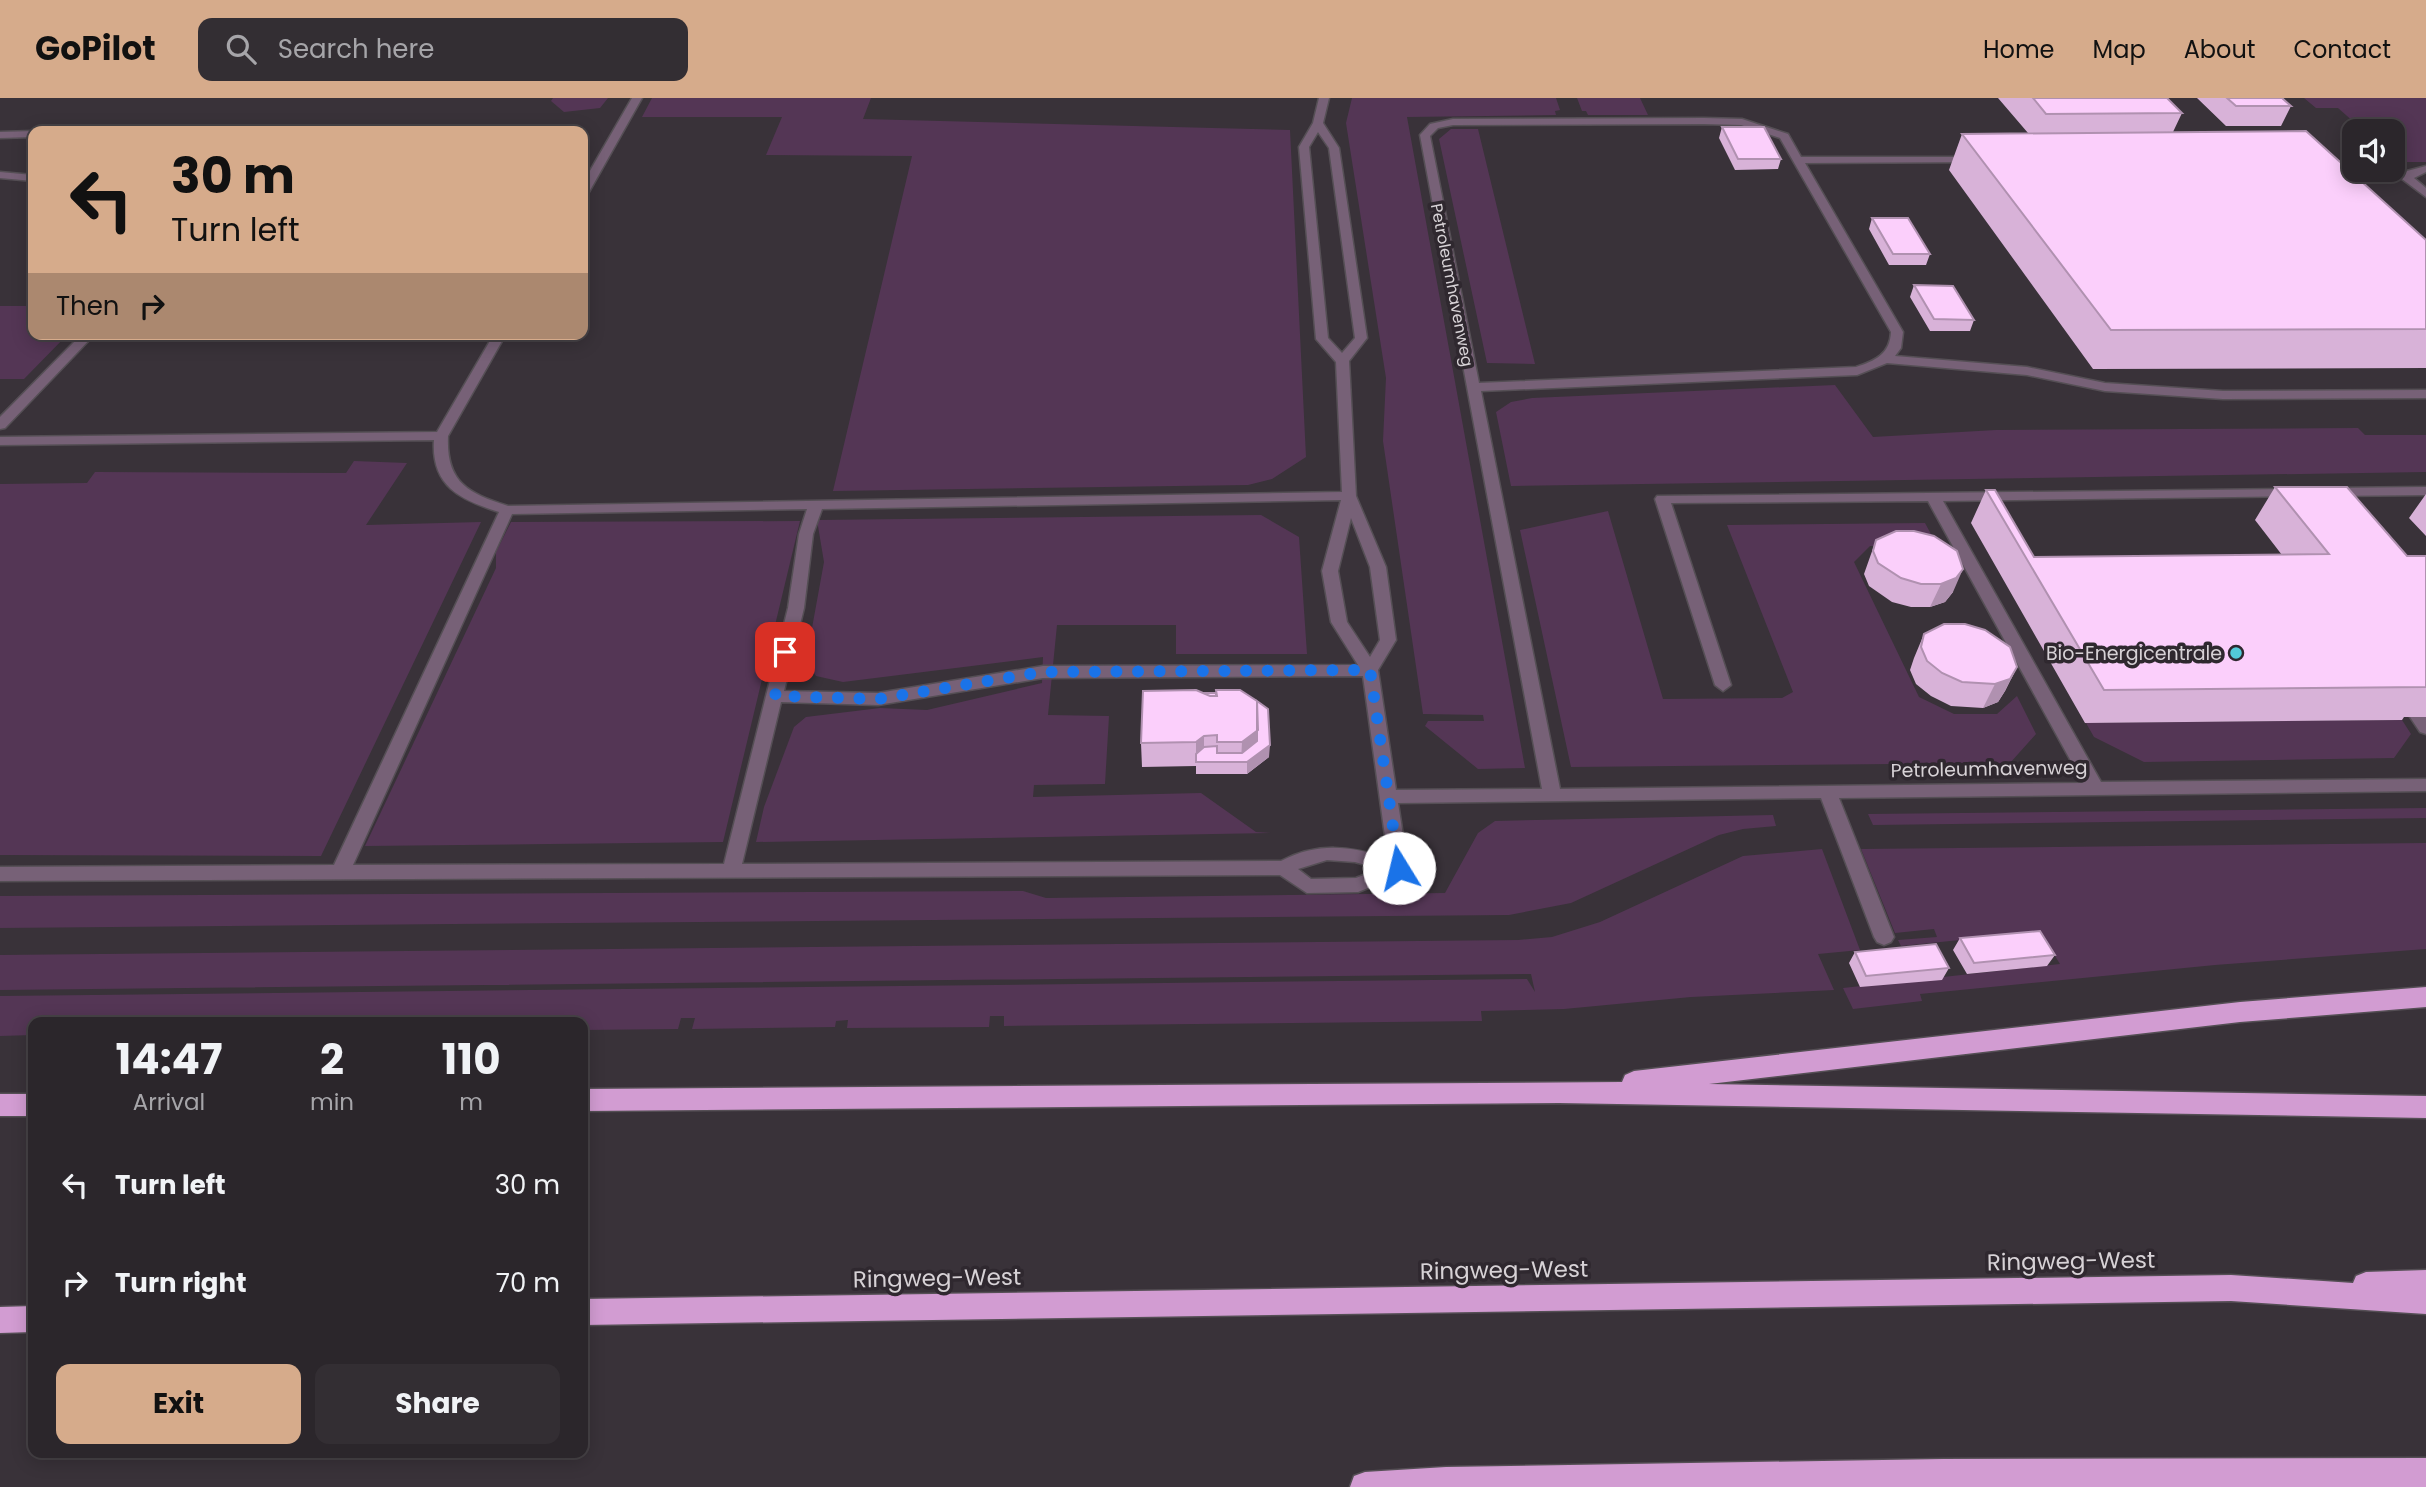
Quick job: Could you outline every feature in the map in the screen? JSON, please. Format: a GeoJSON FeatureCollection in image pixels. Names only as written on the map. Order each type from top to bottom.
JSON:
{"type":"FeatureCollection","features":[{"type":"Feature","properties":{"kind":"highway"},"geometry":{"type":"LineString","coordinates":[[1559,1092],[2241,1012],[2426,998]]}},
{"type":"Feature","properties":{"kind":"highway"},"geometry":{"type":"LineString","coordinates":[[588,1100],[1559,1092],[2426,1107]]}},
{"type":"Feature","properties":{"kind":"highway"},"geometry":{"type":"LineString","coordinates":[[0,1105],[28,1105]]}},
{"type":"Feature","properties":{"kind":"highway"},"geometry":{"type":"LineString","coordinates":[[2231,1288],[2426,1283]]}},
{"type":"Feature","properties":{"kind":"highway","name":"Ringweg-West"},"geometry":{"type":"LineString","coordinates":[[588,1312],[2231,1288],[2426,1301]]}},
{"type":"Feature","properties":{"kind":"highway"},"geometry":{"type":"LineString","coordinates":[[0,1320],[28,1319]]}},
{"type":"Feature","properties":{"kind":"highway"},"geometry":{"type":"LineString","coordinates":[[1365,1487],[1446,1482],[1943,1474],[2426,1473]]}},
{"type":"Feature","properties":{"kind":"street"},"geometry":{"type":"LineString","coordinates":[[588,175],[637,98]]}},
{"type":"Feature","properties":{"kind":"street"},"geometry":{"type":"LineString","coordinates":[[1324,98],[1318,123],[1304,147],[1322,339],[1342,361],[1349,496],[1329,571],[1339,622],[1370,670],[1399,868]]}},
{"type":"Feature","properties":{"kind":"street","name":"Petroleumhavenweg"},"geometry":{"type":"LineString","coordinates":[[1552,794],[1425,139],[1428,130],[1453,122],[1742,122],[1784,136],[1798,160]]}},
{"type":"Feature","properties":{"kind":"street"},"geometry":{"type":"LineString","coordinates":[[1318,123],[1334,148],[1361,338],[1342,361]]}},
{"type":"Feature","properties":{"kind":"street"},"geometry":{"type":"LineString","coordinates":[[0,135],[28,134]]}},
{"type":"Feature","properties":{"kind":"street"},"geometry":{"type":"LineString","coordinates":[[1886,359],[1898,342],[1897,332],[1798,160],[1989,159]]}},
{"type":"Feature","properties":{"kind":"street"},"geometry":{"type":"LineString","coordinates":[[2426,169],[2411,173],[2409,179],[2426,194]]}},
{"type":"Feature","properties":{"kind":"street"},"geometry":{"type":"LineString","coordinates":[[3,179],[28,178]]}},
{"type":"Feature","properties":{"kind":"street"},"geometry":{"type":"LineString","coordinates":[[0,425],[83,340]]}},
{"type":"Feature","properties":{"kind":"street"},"geometry":{"type":"LineString","coordinates":[[497,340],[441,436],[441,468],[452,484],[485,504],[507,510],[1349,496]]}},
{"type":"Feature","properties":{"kind":"street"},"geometry":{"type":"LineString","coordinates":[[1472,387],[1835,374],[1857,371],[1886,359],[2027,371],[2105,387],[2223,395],[2426,394]]}},
{"type":"Feature","properties":{"kind":"street"},"geometry":{"type":"LineString","coordinates":[[0,441],[441,436]]}},
{"type":"Feature","properties":{"kind":"street"},"geometry":{"type":"LineString","coordinates":[[1723,685],[1662,499],[2426,491]]}},
{"type":"Feature","properties":{"kind":"street"},"geometry":{"type":"LineString","coordinates":[[1349,496],[1378,566],[1388,640],[1370,670]]}},
{"type":"Feature","properties":{"kind":"street"},"geometry":{"type":"LineString","coordinates":[[1934,498],[2095,788]]}},
{"type":"Feature","properties":{"kind":"street"},"geometry":{"type":"LineString","coordinates":[[731,871],[796,608],[807,534],[816,505]]}},
{"type":"Feature","properties":{"kind":"street"},"geometry":{"type":"LineString","coordinates":[[340,873],[507,510]]}},
{"type":"Feature","properties":{"kind":"street"},"geometry":{"type":"LineString","coordinates":[[775,696],[878,699],[1043,672],[1370,670]]}},
{"type":"Feature","properties":{"kind":"street","name":"Petroleumhavenweg"},"geometry":{"type":"LineString","coordinates":[[1388,797],[2426,785]]}},
{"type":"Feature","properties":{"kind":"street"},"geometry":{"type":"LineString","coordinates":[[1827,791],[1884,937]]}},
{"type":"Feature","properties":{"kind":"street"},"geometry":{"type":"LineString","coordinates":[[0,874],[1283,868],[1305,855],[1349,852],[1399,868]]}},
{"type":"Feature","properties":{"kind":"street"},"geometry":{"type":"LineString","coordinates":[[1283,868],[1307,886],[1320,886],[1358,884],[1399,868]]}},
{"type":"Feature","properties":{"kind":"shaded area"},"geometry":{"type":"Polygon","coordinates":[[[553,98],[608,98],[600,108],[564,112],[551,101],[553,98]]]}},
{"type":"Feature","properties":{"kind":"shaded area"},"geometry":{"type":"Polygon","coordinates":[[[652,98],[871,98],[863,119],[1290,130],[1306,457],[1272,479],[1248,485],[833,491],[912,156],[766,155],[782,117],[642,117],[652,98]]]}},
{"type":"Feature","properties":{"kind":"shaded area"},"geometry":{"type":"Polygon","coordinates":[[[1352,98],[1556,98],[1560,110],[1555,111],[1556,115],[1407,117],[1525,768],[1478,769],[1425,726],[1428,721],[1484,721],[1483,715],[1423,714],[1383,441],[1386,378],[1346,123],[1352,98]]]}},
{"type":"Feature","properties":{"kind":"shaded area"},"geometry":{"type":"Polygon","coordinates":[[[1577,98],[1640,98],[1648,115],[1588,115],[1586,111],[1582,111],[1577,98]]]}},
{"type":"Feature","properties":{"kind":"shaded area"},"geometry":{"type":"Polygon","coordinates":[[[2304,98],[2426,98],[2426,162],[2405,162],[2405,119],[2350,119],[2338,108],[2316,108],[2304,98]]]}},
{"type":"Feature","properties":{"kind":"shaded area"},"geometry":{"type":"Polygon","coordinates":[[[1451,129],[1478,129],[1535,364],[1487,363],[1439,139],[1451,129]]]}},
{"type":"Feature","properties":{"kind":"shaded area"},"geometry":{"type":"Polygon","coordinates":[[[0,306],[28,306],[28,340],[62,340],[24,379],[0,379],[0,306]]]}},
{"type":"Feature","properties":{"kind":"shaded area"},"geometry":{"type":"Polygon","coordinates":[[[1835,385],[1873,437],[1996,430],[2358,428],[2365,435],[2426,435],[2426,472],[1511,486],[1496,412],[1511,402],[1532,398],[1835,385]]]}},
{"type":"Feature","properties":{"kind":"shaded area"},"geometry":{"type":"Polygon","coordinates":[[[354,461],[407,463],[366,525],[481,522],[321,856],[0,855],[0,484],[87,483],[95,472],[346,473],[354,461]]]}},
{"type":"Feature","properties":{"kind":"shaded area"},"geometry":{"type":"Polygon","coordinates":[[[1608,511],[1663,699],[1782,698],[1793,692],[1727,525],[1925,523],[1946,562],[1911,546],[1870,546],[1854,562],[1919,697],[1954,714],[1997,714],[2017,696],[2036,734],[2010,763],[1571,767],[1520,530],[1608,511]]]}},
{"type":"Feature","properties":{"kind":"shaded area"},"geometry":{"type":"Polygon","coordinates":[[[1261,515],[1299,537],[1307,654],[1176,654],[1176,625],[1057,625],[1048,715],[1109,716],[1105,784],[1034,785],[1033,797],[1201,793],[1256,832],[1271,833],[756,842],[764,807],[794,727],[806,717],[880,708],[927,710],[1042,683],[1043,657],[843,682],[816,676],[806,661],[824,562],[817,520],[1261,515]]]}},
{"type":"Feature","properties":{"kind":"shaded area"},"geometry":{"type":"Polygon","coordinates":[[[800,521],[723,842],[365,846],[496,568],[496,552],[511,522],[800,521]]]}},
{"type":"Feature","properties":{"kind":"shaded area"},"geometry":{"type":"Polygon","coordinates":[[[2402,720],[2411,734],[2394,758],[2144,762],[2094,737],[2086,723],[2402,720]]]}},
{"type":"Feature","properties":{"kind":"shaded area"},"geometry":{"type":"Polygon","coordinates":[[[2426,808],[2426,818],[1873,825],[1868,814],[2426,808]]]}},
{"type":"Feature","properties":{"kind":"shaded area"},"geometry":{"type":"Polygon","coordinates":[[[1773,815],[1776,826],[1743,829],[1719,835],[1571,903],[1509,915],[0,928],[0,896],[1023,891],[1046,898],[1445,893],[1478,833],[1495,821],[1773,815]]]}},
{"type":"Feature","properties":{"kind":"shaded area"},"geometry":{"type":"Polygon","coordinates":[[[2426,843],[2426,949],[2215,965],[1920,994],[1922,1001],[1853,1009],[1843,988],[2060,964],[2040,932],[1901,946],[1898,940],[1937,937],[1934,929],[1895,933],[1861,849],[2426,843]]]}},
{"type":"Feature","properties":{"kind":"shaded area"},"geometry":{"type":"Polygon","coordinates":[[[1822,849],[1860,950],[1818,954],[1834,990],[1691,997],[1564,1009],[1481,1011],[1482,1021],[1004,1026],[1004,1016],[990,1016],[989,1027],[847,1028],[848,1020],[836,1021],[835,1027],[692,1029],[695,1018],[681,1018],[678,1029],[588,1030],[588,1017],[28,1017],[28,1035],[0,1036],[0,996],[1527,979],[1535,992],[1531,974],[0,990],[0,955],[1518,940],[1552,937],[1600,922],[1743,856],[1822,849]]]}},
{"type":"Feature","properties":{"kind":"building"},"geometry":{"type":"Polygon","coordinates":[[[2033,98],[2167,98],[2182,113],[2046,114],[2033,98]]]}},
{"type":"Feature","properties":{"kind":"building"},"geometry":{"type":"Polygon","coordinates":[[[2227,98],[2282,98],[2291,106],[2236,106],[2227,98]]]}},
{"type":"Feature","properties":{"kind":"building"},"geometry":{"type":"Polygon","coordinates":[[[1722,127],[1764,127],[1781,159],[1738,159],[1722,127]]]}},
{"type":"Feature","properties":{"kind":"building"},"geometry":{"type":"Polygon","coordinates":[[[2306,131],[2342,164],[2342,182],[2362,182],[2426,240],[2426,329],[2111,330],[1962,134],[2306,131]]]}},
{"type":"Feature","properties":{"kind":"building"},"geometry":{"type":"Polygon","coordinates":[[[1872,218],[1908,218],[1930,254],[1893,254],[1872,218]]]}},
{"type":"Feature","properties":{"kind":"building"},"geometry":{"type":"Polygon","coordinates":[[[1914,285],[1953,286],[1974,320],[1934,319],[1914,285]]]}},
{"type":"Feature","properties":{"kind":"building","name":"Bio-Energicentrale"},"geometry":{"type":"Polygon","coordinates":[[[2275,487],[2347,487],[2407,556],[2426,556],[2426,687],[2104,690],[1986,490],[1995,490],[2034,557],[2329,554],[2275,487]]]}},
{"type":"Feature","properties":{"kind":"building"},"geometry":{"type":"Polygon","coordinates":[[[1896,531],[1914,531],[1934,536],[1957,551],[1963,569],[1956,578],[1941,584],[1921,584],[1901,578],[1878,563],[1873,551],[1876,540],[1896,531]]]}},
{"type":"Feature","properties":{"kind":"building"},"geometry":{"type":"Polygon","coordinates":[[[1944,624],[1965,624],[1985,630],[2010,647],[2017,667],[2010,679],[1995,684],[1962,682],[1942,673],[1927,661],[1921,647],[1924,634],[1944,624]]]}},
{"type":"Feature","properties":{"kind":"building"},"geometry":{"type":"Polygon","coordinates":[[[1196,690],[1217,696],[1216,690],[1240,690],[1257,701],[1258,730],[1242,742],[1217,742],[1217,735],[1204,736],[1196,742],[1141,743],[1143,691],[1196,690]]]}},
{"type":"Feature","properties":{"kind":"building"},"geometry":{"type":"Polygon","coordinates":[[[1257,701],[1268,709],[1270,745],[1247,762],[1196,762],[1196,754],[1204,747],[1217,746],[1217,753],[1242,753],[1257,741],[1257,701]]]}},
{"type":"Feature","properties":{"kind":"building"},"geometry":{"type":"Polygon","coordinates":[[[2040,931],[2055,955],[1974,963],[1960,938],[2040,931]]]}},
{"type":"Feature","properties":{"kind":"building"},"geometry":{"type":"Polygon","coordinates":[[[1936,944],[1949,968],[1866,976],[1855,952],[1936,944]]]}},
{"type":"Feature","properties":{"kind":"place","name":"Bio-Energicentrale"},"geometry":{"type":"Point","coordinates":[2236,653]}},
{"type":"Feature","properties":{"kind":"route"},"geometry":{"type":"LineString","coordinates":[[785,652],[775,696],[878,699],[1043,672],[1370,670],[1399,868]]}}]}
